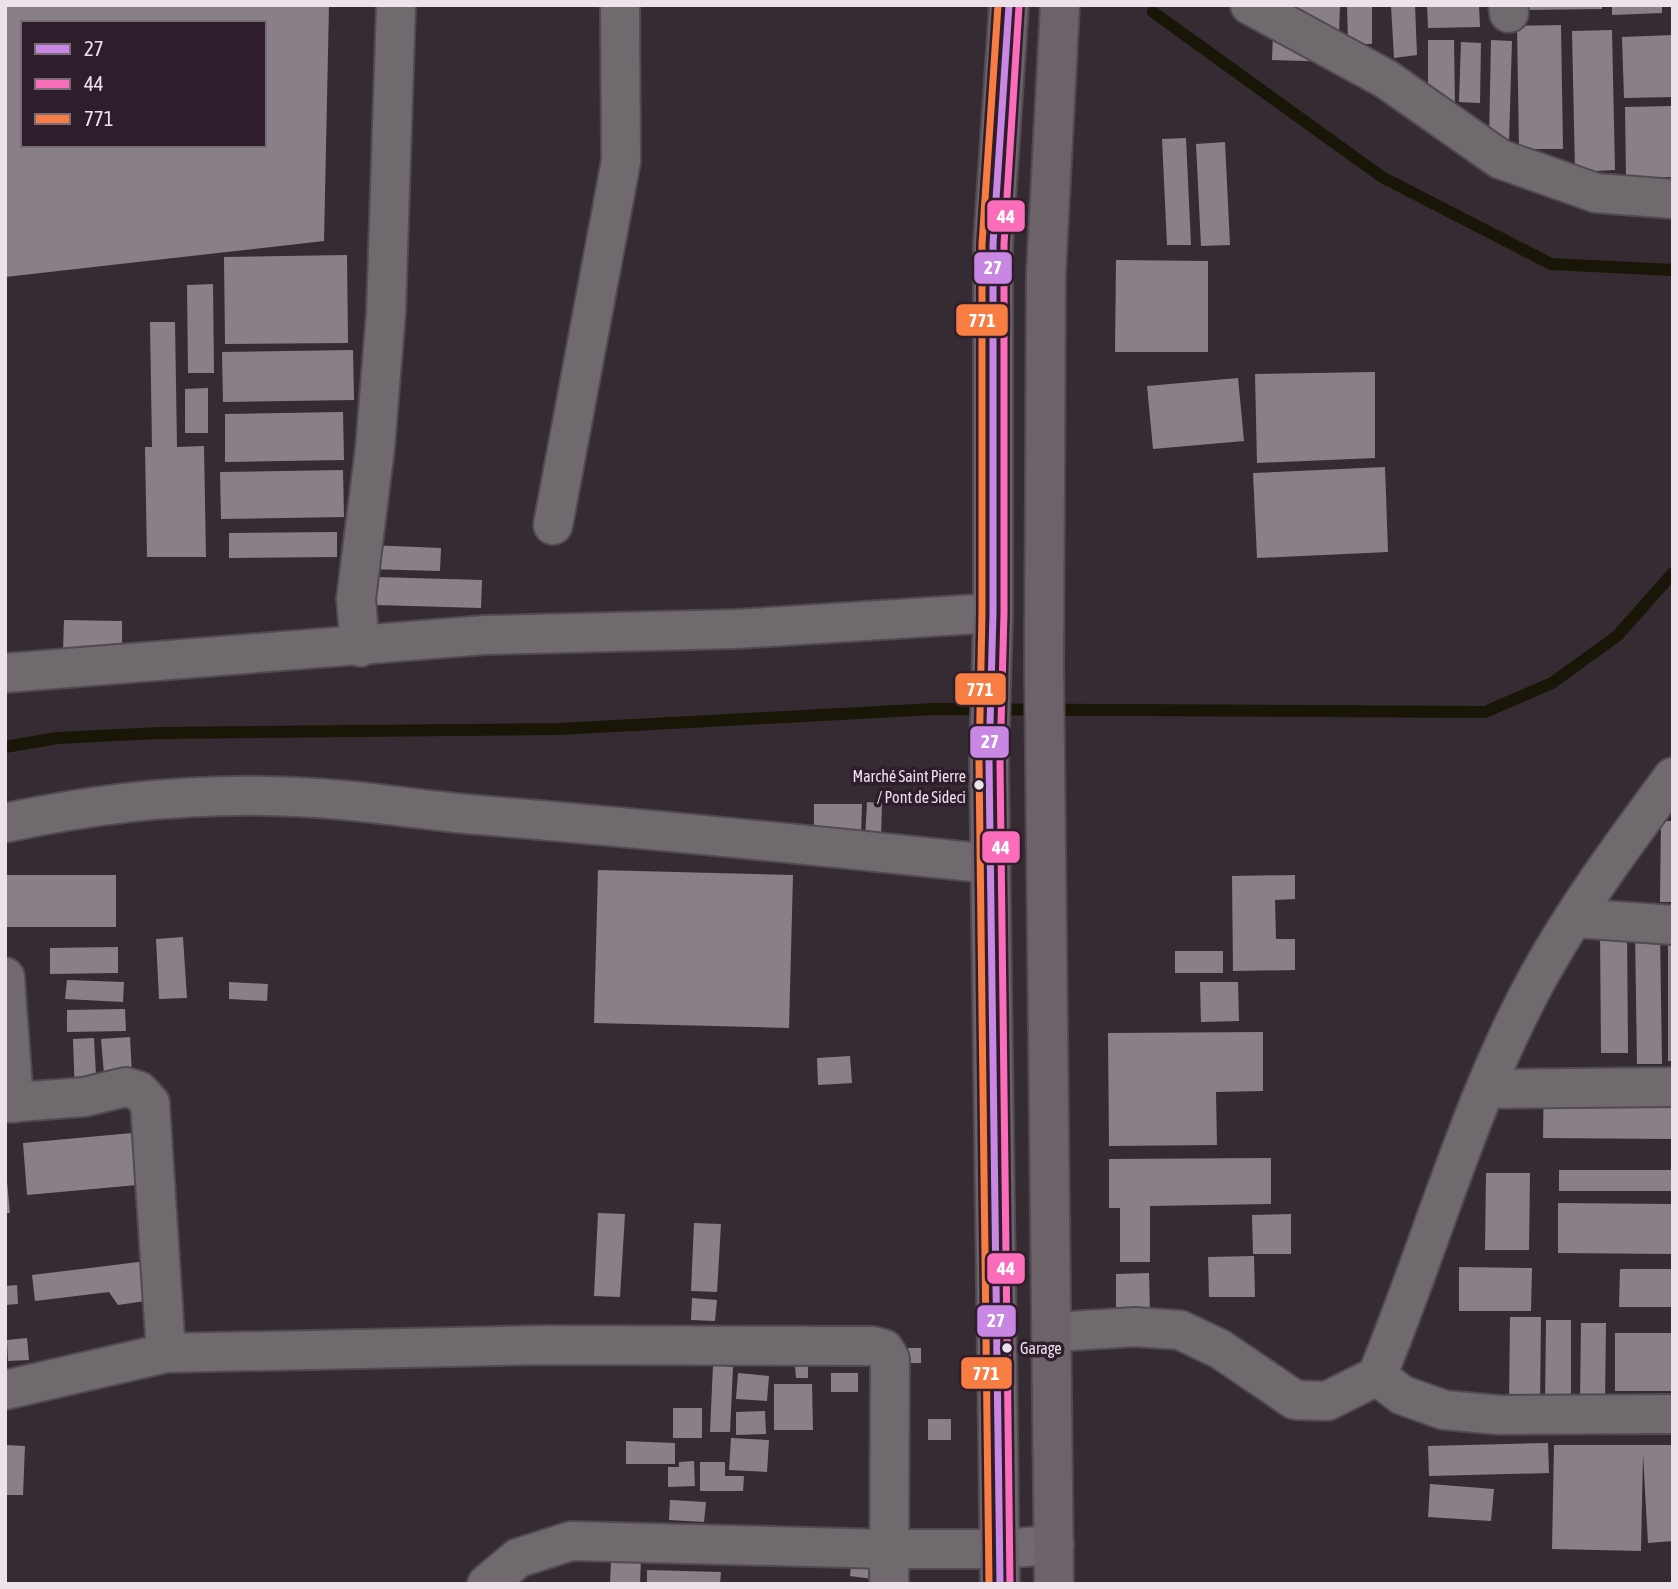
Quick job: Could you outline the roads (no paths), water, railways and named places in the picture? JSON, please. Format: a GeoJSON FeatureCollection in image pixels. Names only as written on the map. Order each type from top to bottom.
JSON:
{"type":"FeatureCollection","features":[{"type":"Feature","properties":{"kind":"main road"},"geometry":{"type":"LineString","coordinates":[[1000,1567],[989,762],[993,612],[993,244],[1009,5]]}},
{"type":"Feature","properties":{"kind":"main road"},"geometry":{"type":"LineString","coordinates":[[1054,1584],[1044,666],[1046,274],[1060,5]]}},
{"type":"Feature","properties":{"kind":"street"},"geometry":{"type":"LineString","coordinates":[[360,647],[356,599],[375,448],[386,312],[396,5]]}},
{"type":"Feature","properties":{"kind":"street"},"geometry":{"type":"LineString","coordinates":[[553,524],[621,161],[620,5]]}},
{"type":"Feature","properties":{"kind":"street"},"geometry":{"type":"LineString","coordinates":[[1250,5],[1386,79],[1500,159],[1596,193],[1673,199]]}},
{"type":"Feature","properties":{"kind":"street"},"geometry":{"type":"LineString","coordinates":[[5,673],[485,635],[736,629],[993,612]]}},
{"type":"Feature","properties":{"kind":"street"},"geometry":{"type":"LineString","coordinates":[[1053,1332],[1135,1326],[1180,1330],[1220,1349],[1295,1400],[1328,1401],[1377,1377],[1486,1089],[1537,979],[1611,862],[1673,777]]}},
{"type":"Feature","properties":{"kind":"street"},"geometry":{"type":"LineString","coordinates":[[5,823],[65,810],[183,798],[316,798],[415,810],[692,832],[991,864]]}},
{"type":"Feature","properties":{"kind":"street"},"geometry":{"type":"LineString","coordinates":[[1575,918],[1673,925]]}},
{"type":"Feature","properties":{"kind":"street"},"geometry":{"type":"LineString","coordinates":[[5,977],[10,1103],[84,1097],[126,1087],[139,1091],[150,1103],[166,1353]]}},
{"type":"Feature","properties":{"kind":"street"},"geometry":{"type":"LineString","coordinates":[[1486,1089],[1673,1087]]}},
{"type":"Feature","properties":{"kind":"street"},"geometry":{"type":"LineString","coordinates":[[5,1390],[166,1353],[546,1345],[873,1346],[884,1349],[890,1359],[889,1567]]}},
{"type":"Feature","properties":{"kind":"street"},"geometry":{"type":"LineString","coordinates":[[1377,1377],[1402,1395],[1444,1410],[1500,1415],[1673,1413]]}},
{"type":"Feature","properties":{"kind":"street"},"geometry":{"type":"LineString","coordinates":[[487,1584],[518,1558],[571,1541],[889,1567],[1000,1567],[1054,1545]]}},
{"type":"Feature","properties":{"kind":"waterway"},"geometry":{"type":"LineString","coordinates":[[1153,12],[1382,177],[1551,264],[1673,270]]}},
{"type":"Feature","properties":{"kind":"waterway"},"geometry":{"type":"LineString","coordinates":[[5,747],[57,738],[159,733],[559,729],[933,709],[1485,712],[1552,683],[1617,636],[1673,573]]}},
{"type":"Feature","properties":{"kind":"place","name":"Marché Saint Pierre / Pont de Sideci"},"geometry":{"type":"Point","coordinates":[979,785]}},
{"type":"Feature","properties":{"kind":"place","name":"Garage"},"geometry":{"type":"Point","coordinates":[1007,1348]}}]}
